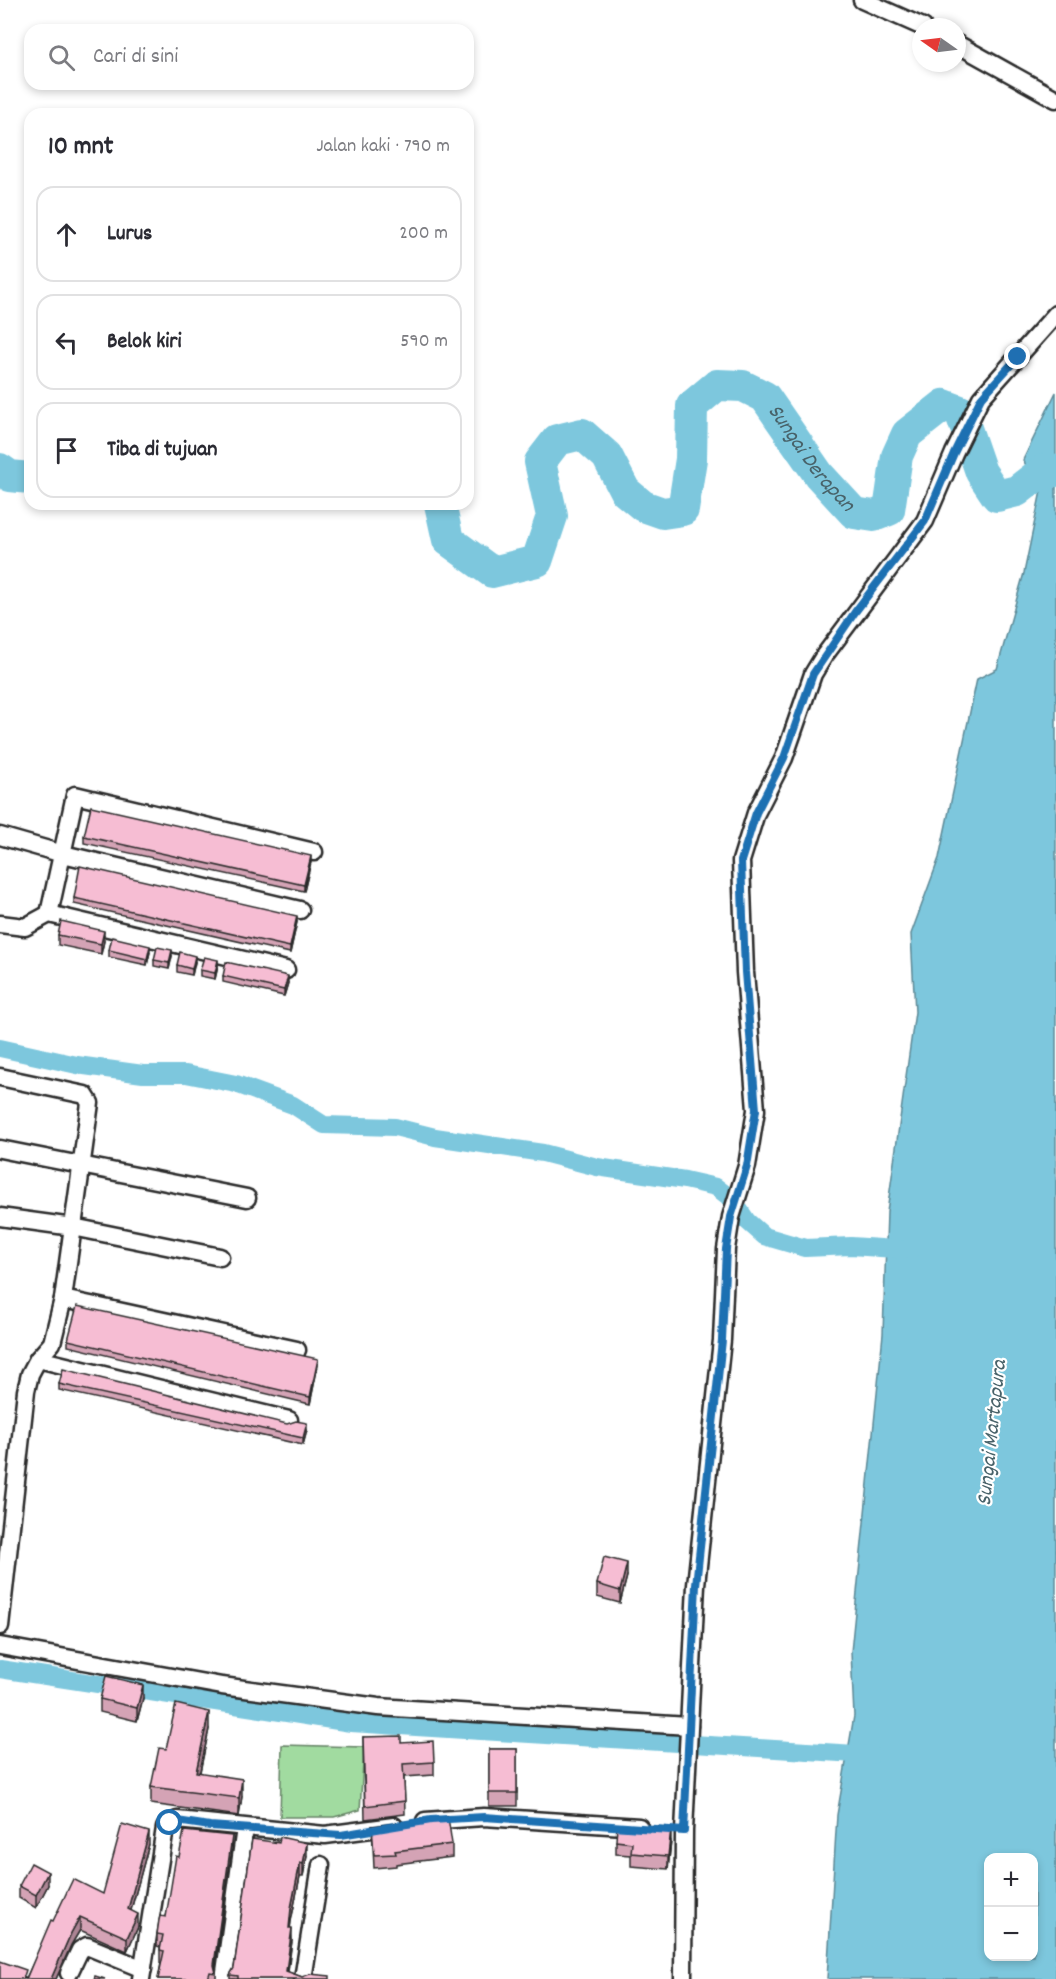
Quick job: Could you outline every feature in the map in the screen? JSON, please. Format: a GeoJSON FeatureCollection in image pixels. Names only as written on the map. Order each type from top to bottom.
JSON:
{"type":"FeatureCollection","features":[{"type":"Feature","properties":{"kind":"street"},"geometry":{"type":"LineString","coordinates":[[862,0],[912,22]]}},
{"type":"Feature","properties":{"kind":"street"},"geometry":{"type":"LineString","coordinates":[[966,49],[1056,99]]}},
{"type":"Feature","properties":{"kind":"street"},"geometry":{"type":"LineString","coordinates":[[683,1979],[672,1830],[689,1740],[696,1585],[722,1340],[726,1249],[731,1217],[747,1166],[756,1110],[740,875],[746,843],[756,813],[784,758],[813,674],[841,631],[925,521],[981,398],[1056,314]]}},
{"type":"Feature","properties":{"kind":"street"},"geometry":{"type":"LineString","coordinates":[[49,914],[75,795],[314,852]]}},
{"type":"Feature","properties":{"kind":"street"},"geometry":{"type":"LineString","coordinates":[[0,836],[63,854],[300,910]]}},
{"type":"Feature","properties":{"kind":"street"},"geometry":{"type":"LineString","coordinates":[[0,924],[25,927],[49,914],[286,970]]}},
{"type":"Feature","properties":{"kind":"street"},"geometry":{"type":"LineString","coordinates":[[0,1077],[85,1095],[90,1103],[63,1299],[52,1343],[38,1359],[30,1374],[26,1391],[0,1626]]}},
{"type":"Feature","properties":{"kind":"street"},"geometry":{"type":"LineString","coordinates":[[0,1149],[247,1198]]}},
{"type":"Feature","properties":{"kind":"street"},"geometry":{"type":"LineString","coordinates":[[0,1217],[73,1227],[220,1257]]}},
{"type":"Feature","properties":{"kind":"street"},"geometry":{"type":"LineString","coordinates":[[63,1299],[297,1350]]}},
{"type":"Feature","properties":{"kind":"street"},"geometry":{"type":"LineString","coordinates":[[38,1359],[289,1420]]}},
{"type":"Feature","properties":{"kind":"street"},"geometry":{"type":"LineString","coordinates":[[0,1646],[222,1686],[378,1707],[689,1740]]}},
{"type":"Feature","properties":{"kind":"street"},"geometry":{"type":"LineString","coordinates":[[69,1973],[80,1950],[87,1946],[142,1974],[165,1828],[177,1821],[341,1835],[431,1820],[484,1817],[672,1830]]}},
{"type":"Feature","properties":{"kind":"street"},"geometry":{"type":"LineString","coordinates":[[224,1979],[245,1828]]}},
{"type":"Feature","properties":{"kind":"street"},"geometry":{"type":"LineString","coordinates":[[303,1979],[321,1864]]}},
{"type":"Feature","properties":{"kind":"green space"},"geometry":{"type":"Polygon","coordinates":[[[282,1745],[364,1747],[360,1810],[334,1817],[280,1817],[282,1745]]]}},
{"type":"Feature","properties":{"kind":"water","name":"Sungai Martapura"},"geometry":{"type":"Polygon","coordinates":[[[1056,392],[1056,1979],[827,1979],[837,1815],[854,1716],[851,1652],[883,1334],[887,1212],[915,1012],[911,934],[939,858],[977,679],[997,669],[1024,573],[1041,491],[1023,460],[1056,392]]]}},
{"type":"Feature","properties":{"kind":"building"},"geometry":{"type":"Polygon","coordinates":[[[91,806],[311,856],[304,885],[84,836],[91,806]]]}},
{"type":"Feature","properties":{"kind":"building"},"geometry":{"type":"Polygon","coordinates":[[[80,866],[297,916],[290,947],[74,898],[80,866]]]}},
{"type":"Feature","properties":{"kind":"building"},"geometry":{"type":"Polygon","coordinates":[[[61,921],[104,931],[101,944],[58,935],[61,921]]]}},
{"type":"Feature","properties":{"kind":"building"},"geometry":{"type":"Polygon","coordinates":[[[112,937],[150,946],[147,959],[109,950],[112,937]]]}},
{"type":"Feature","properties":{"kind":"building"},"geometry":{"type":"Polygon","coordinates":[[[157,947],[172,950],[169,963],[154,960],[157,947]]]}},
{"type":"Feature","properties":{"kind":"building"},"geometry":{"type":"Polygon","coordinates":[[[180,952],[195,956],[192,969],[177,965],[180,952]]]}},
{"type":"Feature","properties":{"kind":"building"},"geometry":{"type":"Polygon","coordinates":[[[204,957],[218,960],[215,973],[200,970],[204,957]]]}},
{"type":"Feature","properties":{"kind":"building"},"geometry":{"type":"Polygon","coordinates":[[[226,962],[288,976],[284,990],[223,976],[226,962]]]}},
{"type":"Feature","properties":{"kind":"building"},"geometry":{"type":"Polygon","coordinates":[[[77,1306],[318,1359],[310,1397],[68,1340],[77,1306]]]}},
{"type":"Feature","properties":{"kind":"building"},"geometry":{"type":"Polygon","coordinates":[[[63,1369],[287,1424],[296,1421],[307,1423],[303,1438],[59,1384],[63,1369]]]}},
{"type":"Feature","properties":{"kind":"building"},"geometry":{"type":"Polygon","coordinates":[[[604,1557],[627,1563],[620,1591],[597,1584],[604,1557]]]}},
{"type":"Feature","properties":{"kind":"building"},"geometry":{"type":"Polygon","coordinates":[[[106,1676],[143,1685],[137,1708],[100,1699],[106,1676]]]}},
{"type":"Feature","properties":{"kind":"building"},"geometry":{"type":"Polygon","coordinates":[[[176,1704],[209,1712],[196,1772],[242,1779],[239,1798],[151,1787],[159,1748],[166,1749],[176,1704]]]}},
{"type":"Feature","properties":{"kind":"building"},"geometry":{"type":"Polygon","coordinates":[[[401,1736],[401,1743],[433,1741],[434,1762],[403,1764],[405,1801],[365,1806],[363,1737],[401,1736]]]}},
{"type":"Feature","properties":{"kind":"building"},"geometry":{"type":"Polygon","coordinates":[[[489,1749],[517,1749],[517,1793],[489,1793],[489,1749]]]}},
{"type":"Feature","properties":{"kind":"building"},"geometry":{"type":"Polygon","coordinates":[[[448,1817],[452,1844],[395,1851],[396,1854],[374,1855],[372,1826],[448,1817]]]}},
{"type":"Feature","properties":{"kind":"building"},"geometry":{"type":"Polygon","coordinates":[[[122,1824],[149,1832],[128,1909],[138,1914],[127,1938],[80,1917],[51,1979],[26,1979],[51,1920],[53,1921],[73,1879],[103,1894],[122,1824]]]}},
{"type":"Feature","properties":{"kind":"building"},"geometry":{"type":"Polygon","coordinates":[[[617,1825],[671,1828],[668,1856],[631,1853],[632,1843],[616,1841],[617,1825]]]}},
{"type":"Feature","properties":{"kind":"building"},"geometry":{"type":"Polygon","coordinates":[[[184,1831],[232,1836],[214,1965],[216,1973],[210,1972],[208,1979],[158,1979],[164,1951],[160,1950],[163,1935],[157,1934],[159,1920],[160,1916],[166,1917],[176,1856],[179,1857],[184,1831]]]}},
{"type":"Feature","properties":{"kind":"building"},"geometry":{"type":"Polygon","coordinates":[[[280,1837],[307,1843],[303,1864],[300,1863],[291,1908],[289,1928],[292,1928],[286,1971],[302,1977],[310,1974],[330,1976],[330,1979],[238,1979],[238,1976],[230,1975],[234,1968],[252,1839],[279,1843],[280,1837]]]}},
{"type":"Feature","properties":{"kind":"building"},"geometry":{"type":"Polygon","coordinates":[[[31,1863],[48,1872],[36,1895],[19,1886],[31,1863]]]}},
{"type":"Feature","properties":{"kind":"building"},"geometry":{"type":"Polygon","coordinates":[[[0,1961],[26,1970],[23,1979],[0,1979],[0,1961]]]}},
{"type":"Feature","properties":{"kind":"waterway","name":"Sungai Derapan"},"geometry":{"type":"LineString","coordinates":[[441,510],[448,540],[492,572],[537,561],[552,516],[540,462],[557,440],[582,434],[607,456],[625,491],[643,506],[663,513],[683,510],[691,459],[692,406],[717,385],[743,386],[765,397],[819,475],[854,513],[874,516],[889,510],[897,456],[907,434],[944,405],[960,411],[981,472],[997,496],[1017,491],[1045,469],[1056,471]]}},
{"type":"Feature","properties":{"kind":"waterway","name":"Sungai Derapan"},"geometry":{"type":"LineString","coordinates":[[0,469],[10,476],[24,477]]}},
{"type":"Feature","properties":{"kind":"waterway"},"geometry":{"type":"LineString","coordinates":[[0,1048],[77,1065],[143,1074],[186,1074],[236,1084],[293,1105],[324,1125],[395,1127],[435,1137],[543,1153],[597,1167],[716,1187],[733,1200],[747,1221],[764,1236],[805,1248],[851,1246],[910,1250]]}},
{"type":"Feature","properties":{"kind":"waterway"},"geometry":{"type":"LineString","coordinates":[[0,1669],[351,1723],[872,1755]]}},
{"type":"Feature","properties":{"kind":"route"},"geometry":{"type":"LineString","coordinates":[[170,1823],[177,1821],[210,1826],[341,1835],[431,1820],[484,1817],[684,1831],[696,1585],[722,1340],[726,1249],[731,1217],[754,1134],[756,1110],[745,972],[741,861],[756,813],[784,758],[813,674],[855,612],[925,521],[981,398],[1018,357]]}}]}
